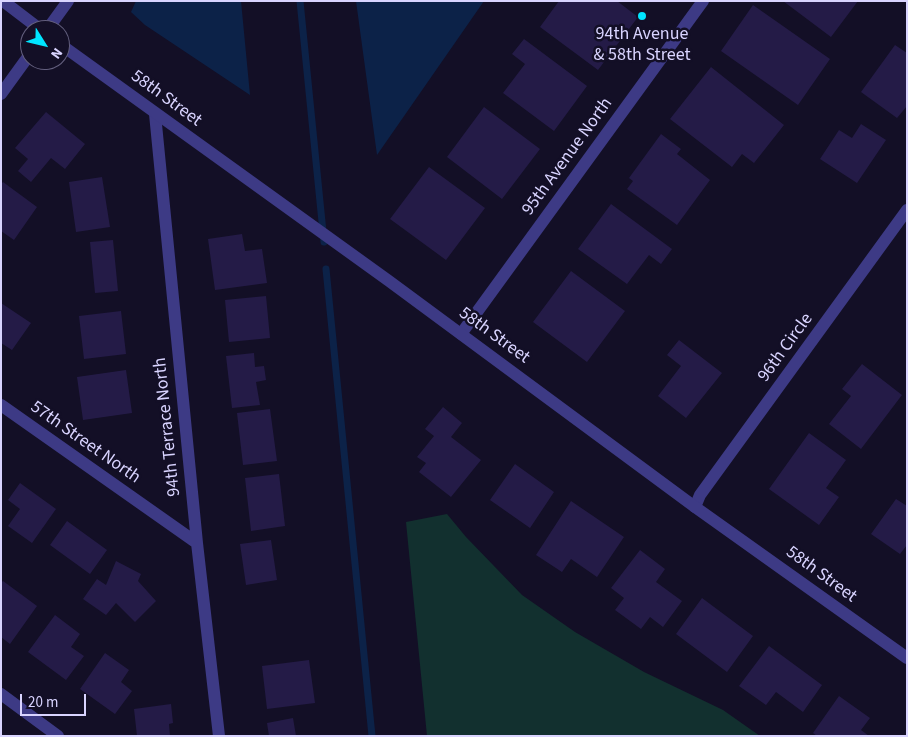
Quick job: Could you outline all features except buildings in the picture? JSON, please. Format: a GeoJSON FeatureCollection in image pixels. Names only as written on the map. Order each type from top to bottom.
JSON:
{"type":"FeatureCollection","features":[{"type":"Feature","properties":{"kind":"street"},"geometry":{"type":"LineString","coordinates":[[3,1],[28,20]]}},
{"type":"Feature","properties":{"kind":"street"},"geometry":{"type":"LineString","coordinates":[[54,20],[68,1]]}},
{"type":"Feature","properties":{"kind":"street","name":"95th Avenue North"},"geometry":{"type":"LineString","coordinates":[[461,334],[703,1]]}},
{"type":"Feature","properties":{"kind":"street","name":"58th Street"},"geometry":{"type":"LineString","coordinates":[[70,51],[389,281],[695,507],[905,653]]}},
{"type":"Feature","properties":{"kind":"street"},"geometry":{"type":"LineString","coordinates":[[1,94],[20,68]]}},
{"type":"Feature","properties":{"kind":"street","name":"94th Terrace North"},"geometry":{"type":"LineString","coordinates":[[155,114],[197,543],[219,736]]}},
{"type":"Feature","properties":{"kind":"street","name":"96th Circle"},"geometry":{"type":"LineString","coordinates":[[695,507],[700,495],[907,210]]}},
{"type":"Feature","properties":{"kind":"street","name":"57th Street North"},"geometry":{"type":"LineString","coordinates":[[1,405],[197,543]]}},
{"type":"Feature","properties":{"kind":"street"},"geometry":{"type":"LineString","coordinates":[[1,694],[58,736]]}},
{"type":"Feature","properties":{"kind":"green space"},"geometry":{"type":"Polygon","coordinates":[[[447,514],[466,537],[522,595],[575,632],[644,672],[723,710],[760,736],[427,736],[406,522],[447,514]]]}},
{"type":"Feature","properties":{"kind":"water"},"geometry":{"type":"Polygon","coordinates":[[[136,1],[241,1],[250,95],[145,25],[131,12],[136,1]]]}},
{"type":"Feature","properties":{"kind":"water"},"geometry":{"type":"Polygon","coordinates":[[[356,1],[484,1],[377,155],[356,1]]]}},
{"type":"Feature","properties":{"kind":"waterway"},"geometry":{"type":"LineString","coordinates":[[300,1],[324,242]]}},
{"type":"Feature","properties":{"kind":"waterway"},"geometry":{"type":"LineString","coordinates":[[326,269],[372,736]]}},
{"type":"Feature","properties":{"kind":"place","name":"94th Avenue & 58th Street"},"geometry":{"type":"Point","coordinates":[642,16]}}]}
